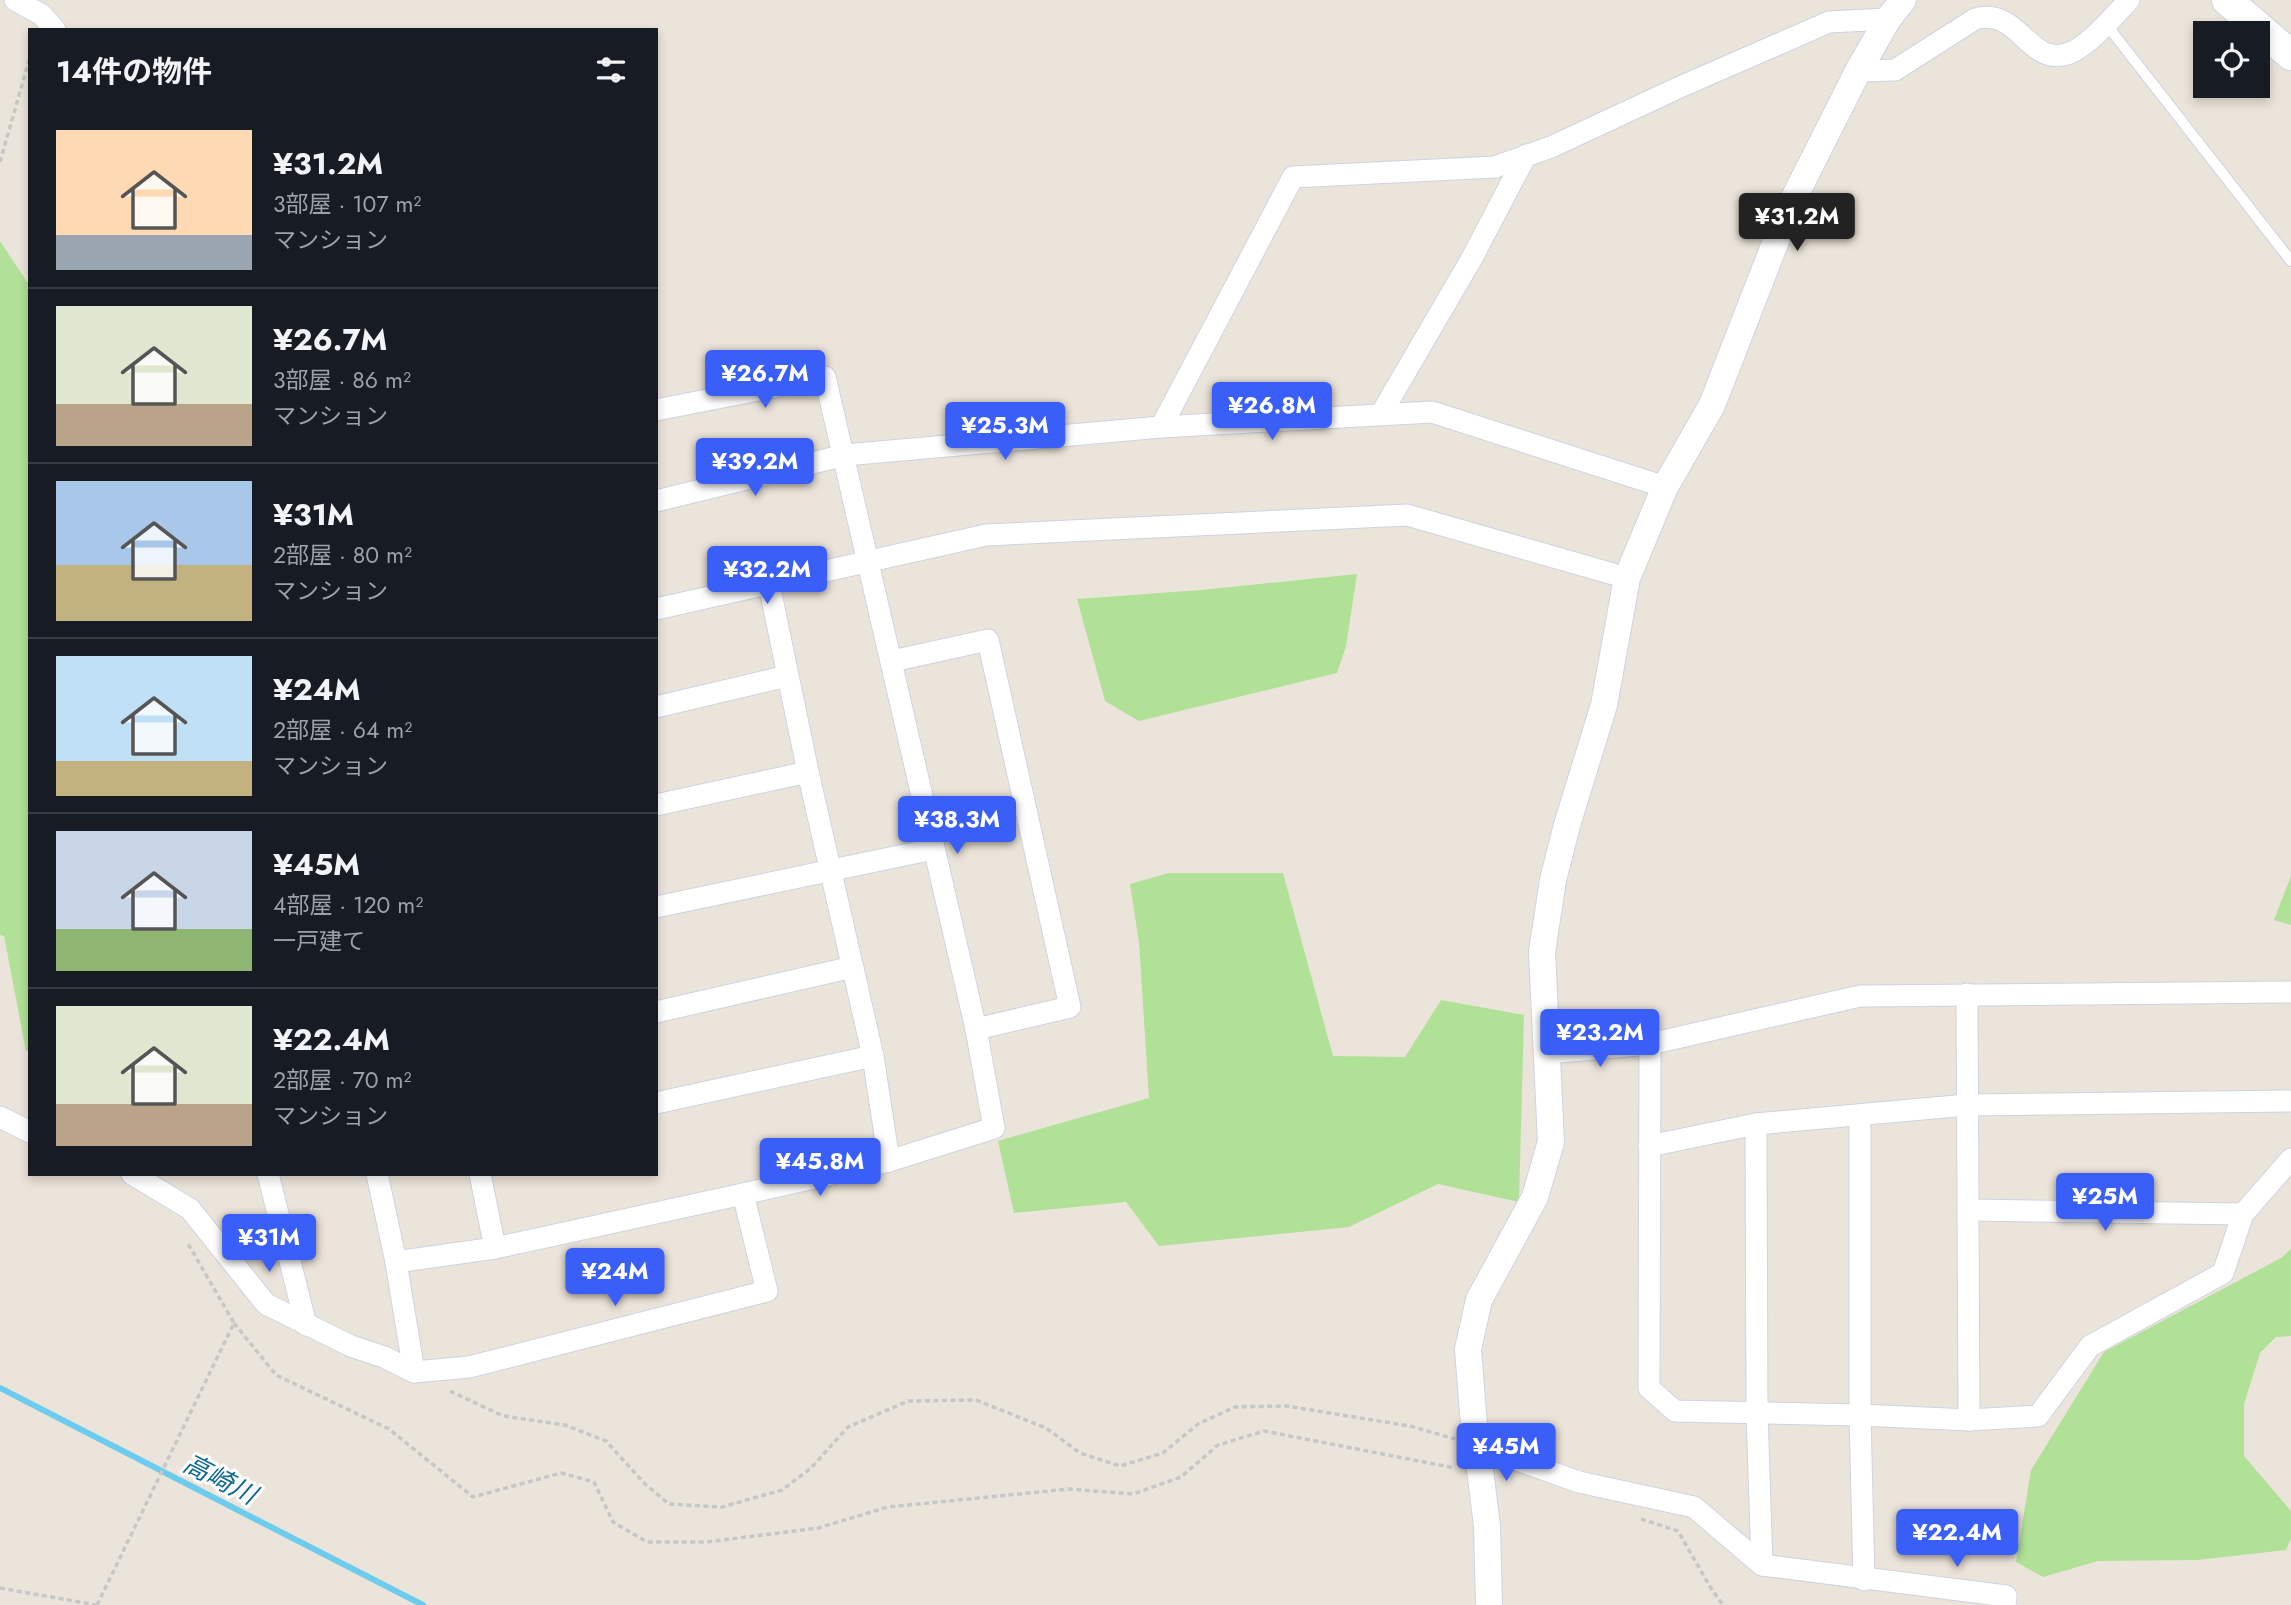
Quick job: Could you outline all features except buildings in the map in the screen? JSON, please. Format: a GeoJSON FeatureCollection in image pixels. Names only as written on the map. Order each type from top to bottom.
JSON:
{"type":"FeatureCollection","features":[{"type":"Feature","properties":{"kind":"main road"},"geometry":{"type":"LineString","coordinates":[[2227,0],[2291,55]]}},
{"type":"Feature","properties":{"kind":"street"},"geometry":{"type":"LineString","coordinates":[[15,0],[50,15]]}},
{"type":"Feature","properties":{"kind":"street"},"geometry":{"type":"LineString","coordinates":[[1858,71],[1895,70],[1975,19],[1988,15],[2003,19],[2048,56],[2060,56],[2074,51],[2129,0]]}},
{"type":"Feature","properties":{"kind":"street"},"geometry":{"type":"LineString","coordinates":[[1489,1605],[1487,1526],[1468,1349],[1479,1300],[1535,1197],[1551,1142],[1542,952],[1553,880],[1604,705],[1627,578],[1665,487],[1712,405],[1788,210],[1858,71],[1895,10]]}},
{"type":"Feature","properties":{"kind":"street"},"geometry":{"type":"LineString","coordinates":[[1161,427],[1293,177],[1495,167],[1551,147],[1829,22],[1895,10]]}},
{"type":"Feature","properties":{"kind":"street"},"geometry":{"type":"LineString","coordinates":[[1381,414],[1472,258],[1526,155]]}},
{"type":"Feature","properties":{"kind":"street"},"geometry":{"type":"LineString","coordinates":[[396,1262],[495,1248],[743,1194],[889,1161],[994,1128],[976,1029],[825,377],[658,410]]}},
{"type":"Feature","properties":{"kind":"street"},"geometry":{"type":"LineString","coordinates":[[658,500],[845,456],[1161,427],[1433,412],[1665,487]]}},
{"type":"Feature","properties":{"kind":"street"},"geometry":{"type":"LineString","coordinates":[[658,609],[986,535],[1407,515],[1627,578]]}},
{"type":"Feature","properties":{"kind":"street"},"geometry":{"type":"LineString","coordinates":[[769,584],[808,772],[873,1056],[889,1161]]}},
{"type":"Feature","properties":{"kind":"street"},"geometry":{"type":"LineString","coordinates":[[892,661],[988,640],[1070,1007],[976,1029]]}},
{"type":"Feature","properties":{"kind":"street"},"geometry":{"type":"LineString","coordinates":[[658,707],[787,676]]}},
{"type":"Feature","properties":{"kind":"street"},"geometry":{"type":"LineString","coordinates":[[658,805],[808,772]]}},
{"type":"Feature","properties":{"kind":"street"},"geometry":{"type":"LineString","coordinates":[[658,907],[933,849]]}},
{"type":"Feature","properties":{"kind":"street"},"geometry":{"type":"LineString","coordinates":[[658,1012],[853,967]]}},
{"type":"Feature","properties":{"kind":"street"},"geometry":{"type":"LineString","coordinates":[[1547,1053],[1650,1044],[1860,996],[2291,992]]}},
{"type":"Feature","properties":{"kind":"street"},"geometry":{"type":"LineString","coordinates":[[1967,995],[1969,1420]]}},
{"type":"Feature","properties":{"kind":"street"},"geometry":{"type":"LineString","coordinates":[[1650,1044],[1648,1388],[1675,1411],[1969,1420],[2038,1416],[2090,1346],[2223,1273],[2243,1214],[2291,1159]]}},
{"type":"Feature","properties":{"kind":"street"},"geometry":{"type":"LineString","coordinates":[[658,1103],[873,1056]]}},
{"type":"Feature","properties":{"kind":"street"},"geometry":{"type":"LineString","coordinates":[[1649,1146],[1756,1124],[1967,1105],[2291,1101]]}},
{"type":"Feature","properties":{"kind":"street"},"geometry":{"type":"LineString","coordinates":[[1860,1115],[1860,1415],[1864,1580]]}},
{"type":"Feature","properties":{"kind":"street"},"geometry":{"type":"LineString","coordinates":[[0,1117],[28,1131]]}},
{"type":"Feature","properties":{"kind":"street"},"geometry":{"type":"LineString","coordinates":[[1756,1124],[1757,1412],[1762,1565]]}},
{"type":"Feature","properties":{"kind":"street"},"geometry":{"type":"LineString","coordinates":[[135,1176],[190,1209],[266,1304],[306,1325],[414,1372],[469,1367],[767,1291],[743,1194]]}},
{"type":"Feature","properties":{"kind":"street"},"geometry":{"type":"LineString","coordinates":[[269,1176],[306,1325]]}},
{"type":"Feature","properties":{"kind":"street"},"geometry":{"type":"LineString","coordinates":[[377,1176],[396,1262],[414,1372]]}},
{"type":"Feature","properties":{"kind":"street"},"geometry":{"type":"LineString","coordinates":[[480,1176],[495,1248]]}},
{"type":"Feature","properties":{"kind":"street"},"geometry":{"type":"LineString","coordinates":[[1968,1210],[2243,1214]]}},
{"type":"Feature","properties":{"kind":"street"},"geometry":{"type":"LineString","coordinates":[[1478,1446],[1579,1482],[1694,1507],[1762,1565],[2006,1596],[2006,1605]]}},
{"type":"Feature","properties":{"kind":"lane"},"geometry":{"type":"LineString","coordinates":[[2106,24],[2291,261]]}},
{"type":"Feature","properties":{"kind":"path"},"geometry":{"type":"LineString","coordinates":[[0,162],[28,64]]}},
{"type":"Feature","properties":{"kind":"path"},"geometry":{"type":"LineString","coordinates":[[186,1239],[234,1323],[276,1375],[389,1429],[473,1497],[561,1473],[594,1482],[613,1522],[647,1542],[707,1542],[818,1528],[888,1507],[1069,1489],[1133,1494],[1181,1477],[1218,1445],[1264,1431],[1481,1472]]}},
{"type":"Feature","properties":{"kind":"path"},"geometry":{"type":"LineString","coordinates":[[0,1588],[97,1605],[234,1323]]}},
{"type":"Feature","properties":{"kind":"path"},"geometry":{"type":"LineString","coordinates":[[414,1372],[503,1416],[565,1425],[606,1441],[645,1484],[669,1504],[722,1507],[782,1490],[811,1468],[848,1427],[908,1401],[976,1400],[1046,1428],[1080,1453],[1121,1466],[1163,1453],[1198,1424],[1235,1407],[1286,1406],[1355,1417],[1410,1426],[1478,1446]]}},
{"type":"Feature","properties":{"kind":"path"},"geometry":{"type":"LineString","coordinates":[[1639,1518],[1678,1531],[1723,1605]]}},
{"type":"Feature","properties":{"kind":"green space"},"geometry":{"type":"Polygon","coordinates":[[[0,241],[28,282],[28,1051],[4,936],[0,935],[0,241]]]}},
{"type":"Feature","properties":{"kind":"green space"},"geometry":{"type":"Polygon","coordinates":[[[1357,574],[1346,646],[1337,673],[1139,721],[1105,701],[1077,599],[1357,574]]]}},
{"type":"Feature","properties":{"kind":"green space"},"geometry":{"type":"Polygon","coordinates":[[[1169,873],[1283,873],[1333,1056],[1405,1057],[1441,1000],[1524,1015],[1519,1202],[1438,1184],[1349,1227],[1159,1246],[1126,1202],[1014,1213],[998,1141],[1149,1098],[1139,942],[1130,884],[1169,873]]]}},
{"type":"Feature","properties":{"kind":"green space"},"geometry":{"type":"Polygon","coordinates":[[[2291,876],[2291,925],[2274,920],[2291,876]]]}},
{"type":"Feature","properties":{"kind":"green space"},"geometry":{"type":"Polygon","coordinates":[[[2291,1249],[2291,1336],[2276,1337],[2260,1353],[2244,1404],[2244,1456],[2291,1511],[2291,1539],[2286,1550],[2197,1560],[2098,1561],[2043,1577],[2016,1562],[2031,1470],[2104,1352],[2281,1258],[2291,1249]]]}},
{"type":"Feature","properties":{"kind":"waterway","name":"高崎川"},"geometry":{"type":"LineString","coordinates":[[0,1388],[423,1605]]}}]}
